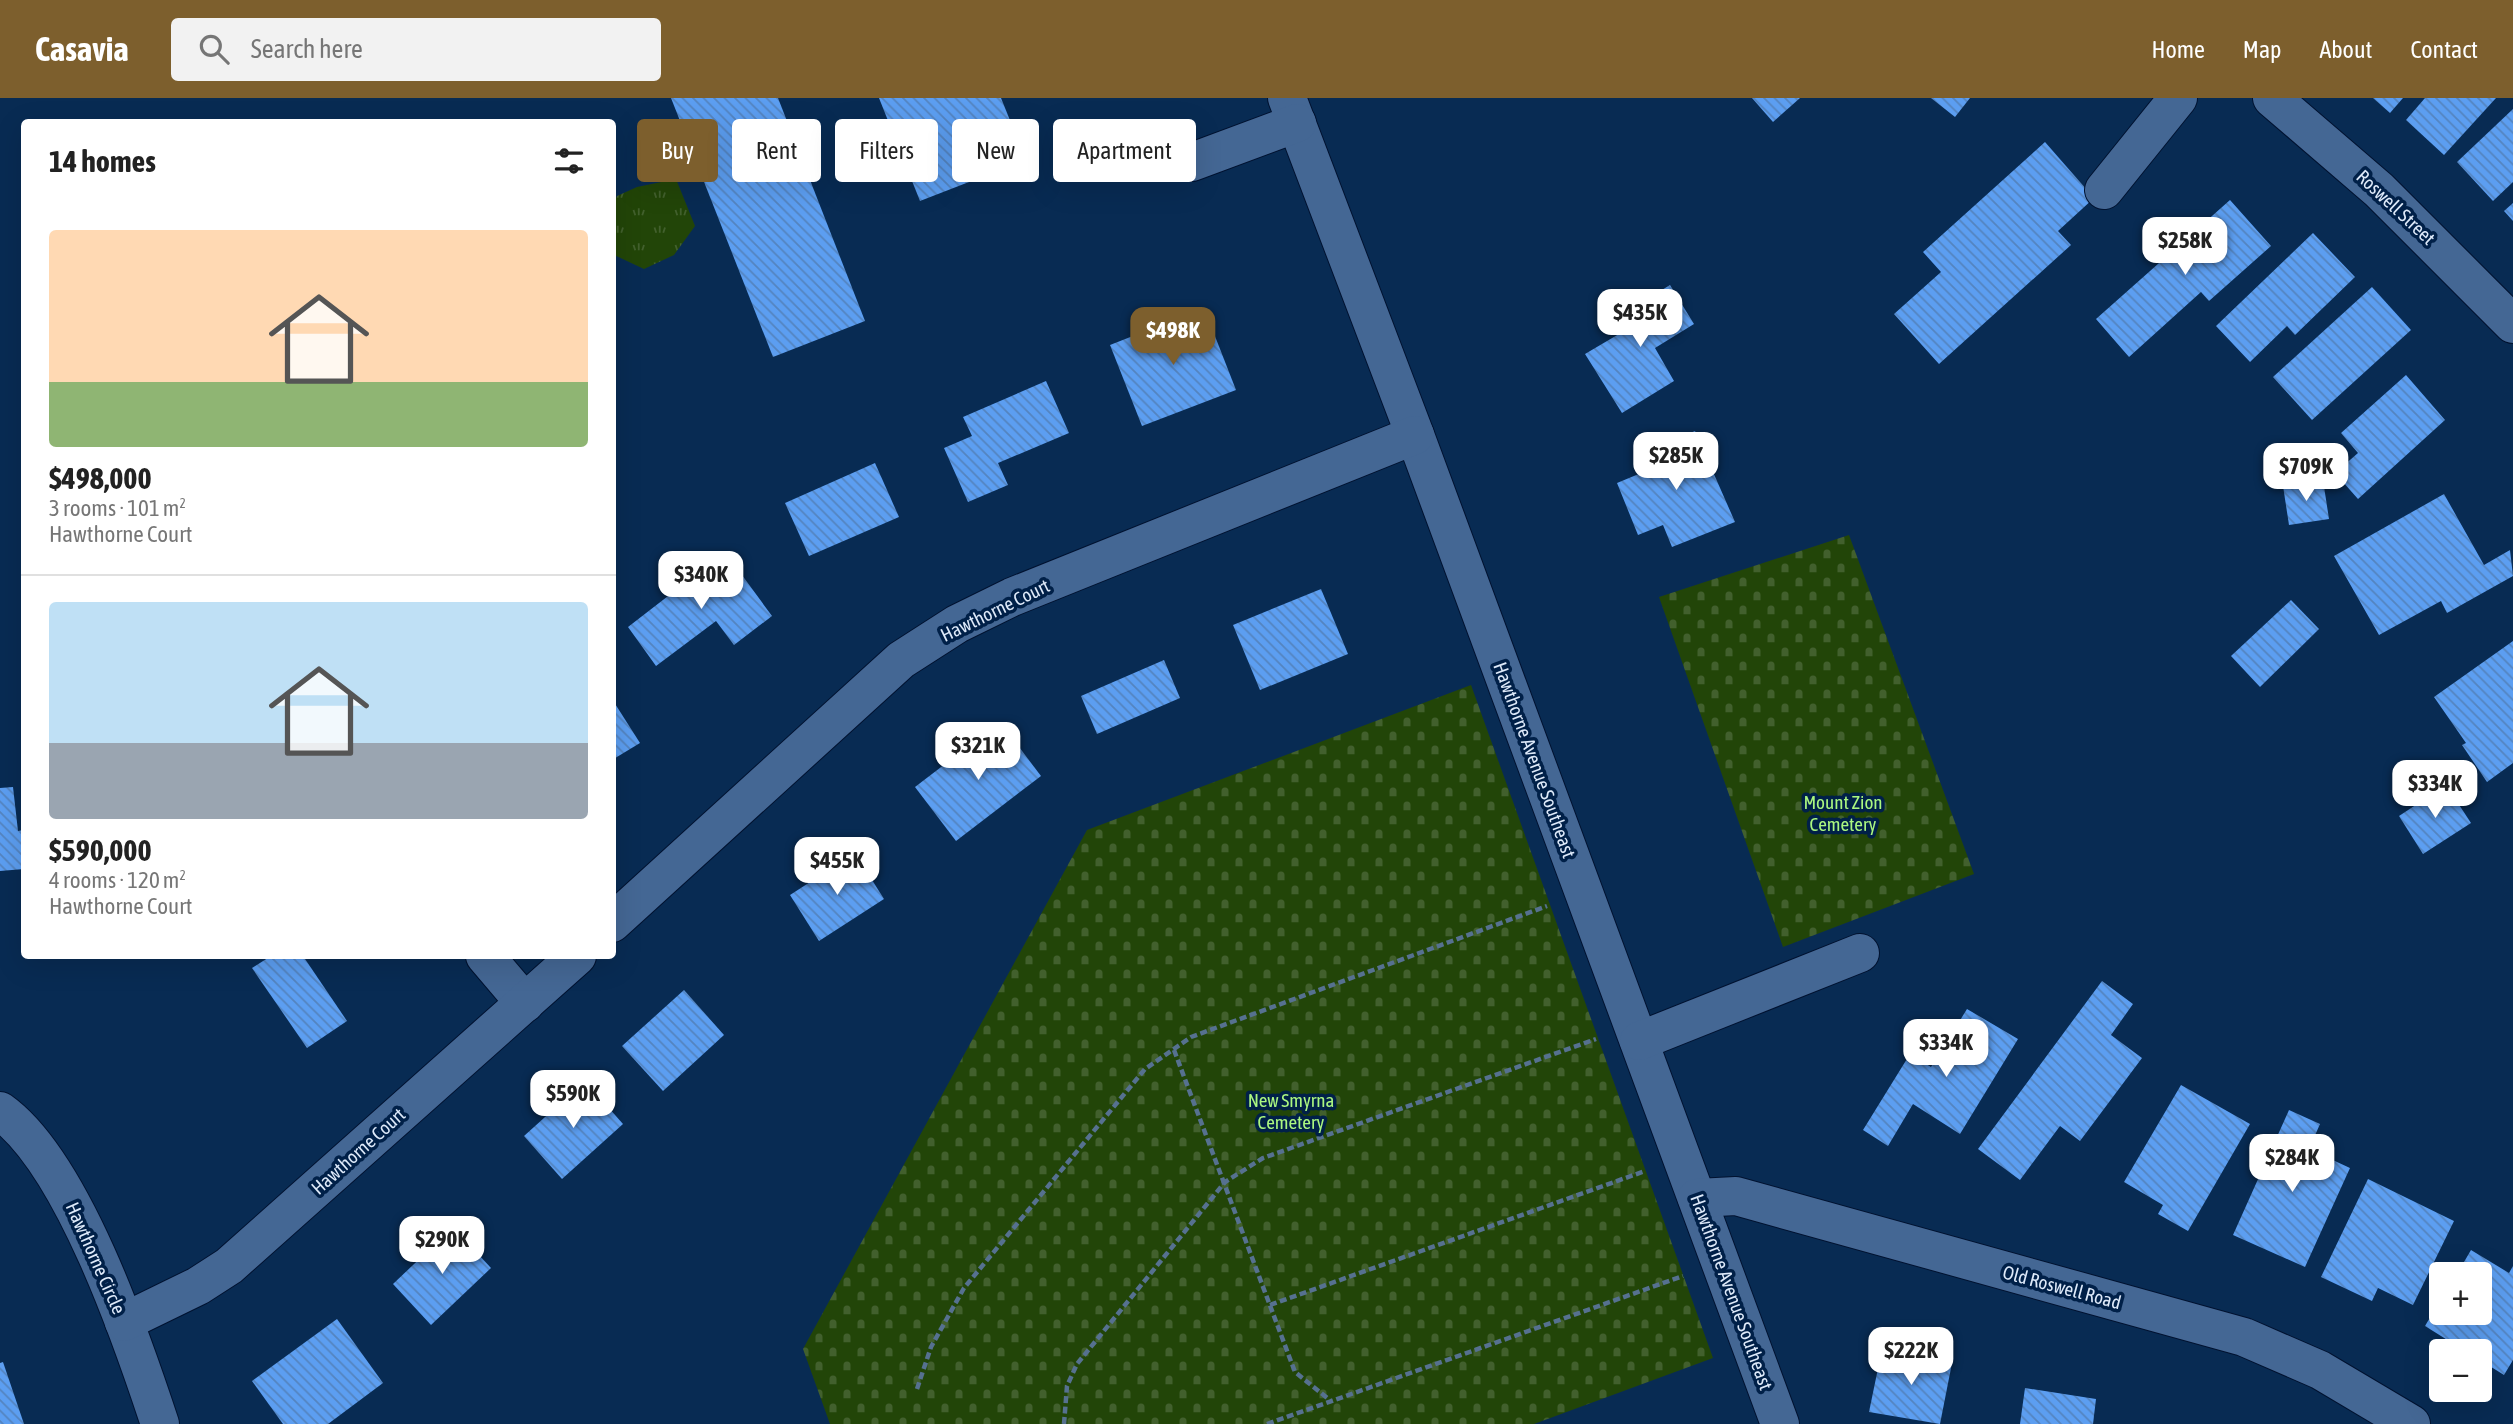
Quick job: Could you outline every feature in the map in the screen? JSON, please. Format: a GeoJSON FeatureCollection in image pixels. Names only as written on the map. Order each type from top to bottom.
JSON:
{"type":"FeatureCollection","features":[{"type":"Feature","properties":{"kind":"street"},"geometry":{"type":"LineString","coordinates":[[2104,190],[2178,98]]}},
{"type":"Feature","properties":{"kind":"street","name":"Roswell Street"},"geometry":{"type":"LineString","coordinates":[[2272,98],[2379,190],[2513,324]]}},
{"type":"Feature","properties":{"kind":"street"},"geometry":{"type":"LineString","coordinates":[[1196,160],[1292,111]]}},
{"type":"Feature","properties":{"kind":"street","name":"Hawthorne Avenue Southeast"},"geometry":{"type":"LineString","coordinates":[[1292,111],[1415,435],[1780,1424]]}},
{"type":"Feature","properties":{"kind":"street","name":"Hawthorne Court"},"geometry":{"type":"LineString","coordinates":[[616,919],[901,660],[957,625],[1012,597],[1415,435]]}},
{"type":"Feature","properties":{"kind":"street"},"geometry":{"type":"LineString","coordinates":[[1636,1033],[1860,953]]}},
{"type":"Feature","properties":{"kind":"street"},"geometry":{"type":"LineString","coordinates":[[488,959],[525,1003]]}},
{"type":"Feature","properties":{"kind":"street","name":"Hawthorne Court"},"geometry":{"type":"LineString","coordinates":[[124,1322],[198,1286],[229,1266],[574,959]]}},
{"type":"Feature","properties":{"kind":"street","name":"Hawthorne Circle"},"geometry":{"type":"LineString","coordinates":[[0,1111],[16,1122],[65,1187],[124,1322],[160,1424]]}},
{"type":"Feature","properties":{"kind":"street","name":"Old Roswell Road"},"geometry":{"type":"LineString","coordinates":[[1697,1198],[1736,1196],[2244,1337],[2320,1370],[2411,1424]]}},
{"type":"Feature","properties":{"kind":"path"},"geometry":{"type":"LineString","coordinates":[[917,1389],[931,1347],[964,1288],[1145,1069],[1191,1037],[1584,893]]}},
{"type":"Feature","properties":{"kind":"path"},"geometry":{"type":"LineString","coordinates":[[1063,1424],[1067,1386],[1077,1364],[1225,1182],[1263,1158],[1636,1033]]}},
{"type":"Feature","properties":{"kind":"path"},"geometry":{"type":"LineString","coordinates":[[1174,1050],[1295,1372],[1331,1401]]}},
{"type":"Feature","properties":{"kind":"path"},"geometry":{"type":"LineString","coordinates":[[1270,1305],[1682,1158]]}},
{"type":"Feature","properties":{"kind":"path"},"geometry":{"type":"LineString","coordinates":[[1267,1424],[1720,1262]]}},
{"type":"Feature","properties":{"kind":"green space"},"geometry":{"type":"Polygon","coordinates":[[[677,182],[695,226],[674,255],[644,269],[616,256],[617,196],[637,187],[677,182]]]}},
{"type":"Feature","properties":{"kind":"green space","name":"Mount Zion Cemetery"},"geometry":{"type":"Polygon","coordinates":[[[1849,535],[1974,874],[1783,947],[1659,597],[1849,535]]]}},
{"type":"Feature","properties":{"kind":"green space","name":"New Smyrna Cemetery"},"geometry":{"type":"Polygon","coordinates":[[[1471,685],[1713,1358],[1534,1424],[830,1424],[803,1349],[1087,830],[1471,685]]]}},
{"type":"Feature","properties":{"kind":"building"},"geometry":{"type":"Polygon","coordinates":[[[671,98],[778,98],[786,119],[732,119],[732,182],[811,182],[865,321],[773,357],[704,182],[718,182],[718,119],[679,119],[671,98]]]}},
{"type":"Feature","properties":{"kind":"building"},"geometry":{"type":"Polygon","coordinates":[[[879,98],[1001,98],[1009,119],[952,119],[952,182],[969,182],[920,201],[912,182],[938,182],[938,119],[887,119],[879,98]]]}},
{"type":"Feature","properties":{"kind":"building"},"geometry":{"type":"Polygon","coordinates":[[[1752,98],[1800,98],[1773,122],[1752,98]]]}},
{"type":"Feature","properties":{"kind":"building"},"geometry":{"type":"Polygon","coordinates":[[[1931,98],[1970,98],[1955,117],[1931,98]]]}},
{"type":"Feature","properties":{"kind":"building"},"geometry":{"type":"Polygon","coordinates":[[[2373,98],[2403,98],[2390,113],[2373,98]]]}},
{"type":"Feature","properties":{"kind":"building"},"geometry":{"type":"Polygon","coordinates":[[[2425,98],[2496,98],[2444,155],[2406,120],[2425,98]]]}},
{"type":"Feature","properties":{"kind":"building"},"geometry":{"type":"Polygon","coordinates":[[[2513,109],[2513,182],[2493,201],[2457,162],[2513,109]]]}},
{"type":"Feature","properties":{"kind":"building"},"geometry":{"type":"Polygon","coordinates":[[[2045,142],[2094,198],[2058,231],[2071,245],[1939,364],[1894,314],[1941,272],[1923,252],[2045,142]]]}},
{"type":"Feature","properties":{"kind":"building"},"geometry":{"type":"Polygon","coordinates":[[[2230,200],[2271,246],[2209,301],[2201,292],[2129,357],[2096,319],[2230,200]]]}},
{"type":"Feature","properties":{"kind":"building"},"geometry":{"type":"Polygon","coordinates":[[[2513,203],[2513,221],[2504,211],[2513,203]]]}},
{"type":"Feature","properties":{"kind":"building"},"geometry":{"type":"Polygon","coordinates":[[[2313,233],[2355,277],[2295,335],[2287,326],[2250,362],[2216,326],[2313,233]]]}},
{"type":"Feature","properties":{"kind":"building"},"geometry":{"type":"Polygon","coordinates":[[[1670,285],[1694,324],[1655,348],[1674,381],[1622,413],[1585,354],[1624,331],[1616,318],[1670,285]]]}},
{"type":"Feature","properties":{"kind":"building"},"geometry":{"type":"Polygon","coordinates":[[[2372,287],[2411,330],[2312,420],[2273,377],[2372,287]]]}},
{"type":"Feature","properties":{"kind":"building"},"geometry":{"type":"Polygon","coordinates":[[[1204,308],[1236,390],[1142,426],[1110,345],[1204,308]]]}},
{"type":"Feature","properties":{"kind":"building"},"geometry":{"type":"Polygon","coordinates":[[[2406,375],[2445,420],[2358,499],[2335,473],[2358,453],[2341,433],[2406,375]]]}},
{"type":"Feature","properties":{"kind":"building"},"geometry":{"type":"Polygon","coordinates":[[[1046,381],[1069,433],[998,463],[1008,485],[968,502],[944,448],[972,436],[963,417],[1046,381]]]}},
{"type":"Feature","properties":{"kind":"building"},"geometry":{"type":"Polygon","coordinates":[[[1695,431],[1735,522],[1672,547],[1663,525],[1638,535],[1617,483],[1646,471],[1639,454],[1695,431]]]}},
{"type":"Feature","properties":{"kind":"building"},"geometry":{"type":"Polygon","coordinates":[[[875,463],[899,517],[809,556],[785,503],[875,463]]]}},
{"type":"Feature","properties":{"kind":"building"},"geometry":{"type":"Polygon","coordinates":[[[2323,480],[2329,519],[2289,525],[2283,486],[2323,480]]]}},
{"type":"Feature","properties":{"kind":"building"},"geometry":{"type":"Polygon","coordinates":[[[2444,494],[2484,565],[2510,550],[2513,576],[2447,613],[2441,601],[2379,635],[2334,556],[2444,494]]]}},
{"type":"Feature","properties":{"kind":"building"},"geometry":{"type":"Polygon","coordinates":[[[725,552],[772,616],[734,645],[716,621],[656,666],[628,627],[725,552]]]}},
{"type":"Feature","properties":{"kind":"building"},"geometry":{"type":"Polygon","coordinates":[[[1321,589],[1348,654],[1260,690],[1233,625],[1321,589]]]}},
{"type":"Feature","properties":{"kind":"building"},"geometry":{"type":"Polygon","coordinates":[[[2291,600],[2319,629],[2260,687],[2231,656],[2291,600]]]}},
{"type":"Feature","properties":{"kind":"building"},"geometry":{"type":"Polygon","coordinates":[[[2513,641],[2513,763],[2487,782],[2462,745],[2466,743],[2434,697],[2513,641]]]}},
{"type":"Feature","properties":{"kind":"building"},"geometry":{"type":"Polygon","coordinates":[[[1164,660],[1180,698],[1097,734],[1081,696],[1164,660]]]}},
{"type":"Feature","properties":{"kind":"building"},"geometry":{"type":"Polygon","coordinates":[[[616,705],[640,743],[616,758],[616,705]]]}},
{"type":"Feature","properties":{"kind":"building"},"geometry":{"type":"Polygon","coordinates":[[[1000,722],[1041,776],[956,841],[915,787],[1000,722]]]}},
{"type":"Feature","properties":{"kind":"building"},"geometry":{"type":"Polygon","coordinates":[[[2446,785],[2471,823],[2423,854],[2399,816],[2446,785]]]}},
{"type":"Feature","properties":{"kind":"building"},"geometry":{"type":"Polygon","coordinates":[[[13,787],[18,831],[21,830],[21,869],[0,871],[0,788],[13,787]]]}},
{"type":"Feature","properties":{"kind":"building"},"geometry":{"type":"Polygon","coordinates":[[[855,853],[884,899],[819,941],[790,895],[855,853]]]}},
{"type":"Feature","properties":{"kind":"building"},"geometry":{"type":"Polygon","coordinates":[[[266,959],[305,959],[347,1021],[307,1048],[252,968],[266,959]]]}},
{"type":"Feature","properties":{"kind":"building"},"geometry":{"type":"Polygon","coordinates":[[[2102,981],[2133,1004],[2111,1035],[2142,1058],[2080,1141],[2060,1126],[2020,1180],[1978,1149],[2102,981]]]}},
{"type":"Feature","properties":{"kind":"building"},"geometry":{"type":"Polygon","coordinates":[[[684,990],[724,1035],[663,1091],[622,1046],[684,990]]]}},
{"type":"Feature","properties":{"kind":"building"},"geometry":{"type":"Polygon","coordinates":[[[1967,1009],[2018,1039],[1960,1134],[1913,1104],[1888,1146],[1863,1130],[1910,1054],[1931,1067],[1967,1009]]]}},
{"type":"Feature","properties":{"kind":"building"},"geometry":{"type":"Polygon","coordinates":[[[585,1081],[623,1124],[562,1179],[524,1136],[585,1081]]]}},
{"type":"Feature","properties":{"kind":"building"},"geometry":{"type":"Polygon","coordinates":[[[2181,1085],[2250,1124],[2188,1231],[2158,1214],[2163,1205],[2124,1182],[2181,1085]]]}},
{"type":"Feature","properties":{"kind":"building"},"geometry":{"type":"Polygon","coordinates":[[[2289,1110],[2320,1124],[2309,1149],[2350,1168],[2305,1267],[2233,1235],[2289,1110]]]}},
{"type":"Feature","properties":{"kind":"building"},"geometry":{"type":"Polygon","coordinates":[[[2368,1179],[2454,1221],[2434,1262],[2429,1262],[2429,1272],[2413,1305],[2378,1288],[2372,1301],[2321,1277],[2368,1179]]]}},
{"type":"Feature","properties":{"kind":"building"},"geometry":{"type":"Polygon","coordinates":[[[453,1227],[491,1268],[431,1325],[393,1284],[453,1227]]]}},
{"type":"Feature","properties":{"kind":"building"},"geometry":{"type":"Polygon","coordinates":[[[2471,1250],[2491,1262],[2464,1262],[2471,1250]]]}},
{"type":"Feature","properties":{"kind":"building"},"geometry":{"type":"Polygon","coordinates":[[[2492,1263],[2509,1273],[2513,1266],[2513,1360],[2504,1375],[2492,1368],[2492,1339],[2446,1339],[2425,1326],[2429,1319],[2429,1325],[2492,1325],[2492,1263]]]}},
{"type":"Feature","properties":{"kind":"building"},"geometry":{"type":"Polygon","coordinates":[[[337,1319],[383,1383],[328,1424],[283,1424],[252,1381],[337,1319]]]}},
{"type":"Feature","properties":{"kind":"building"},"geometry":{"type":"Polygon","coordinates":[[[1882,1349],[1952,1363],[1940,1424],[1869,1412],[1882,1349]]]}},
{"type":"Feature","properties":{"kind":"building"},"geometry":{"type":"Polygon","coordinates":[[[3,1362],[24,1424],[0,1424],[0,1363],[3,1362]]]}},
{"type":"Feature","properties":{"kind":"building"},"geometry":{"type":"Polygon","coordinates":[[[2025,1388],[2096,1399],[2093,1424],[2020,1424],[2025,1388]]]}}]}
